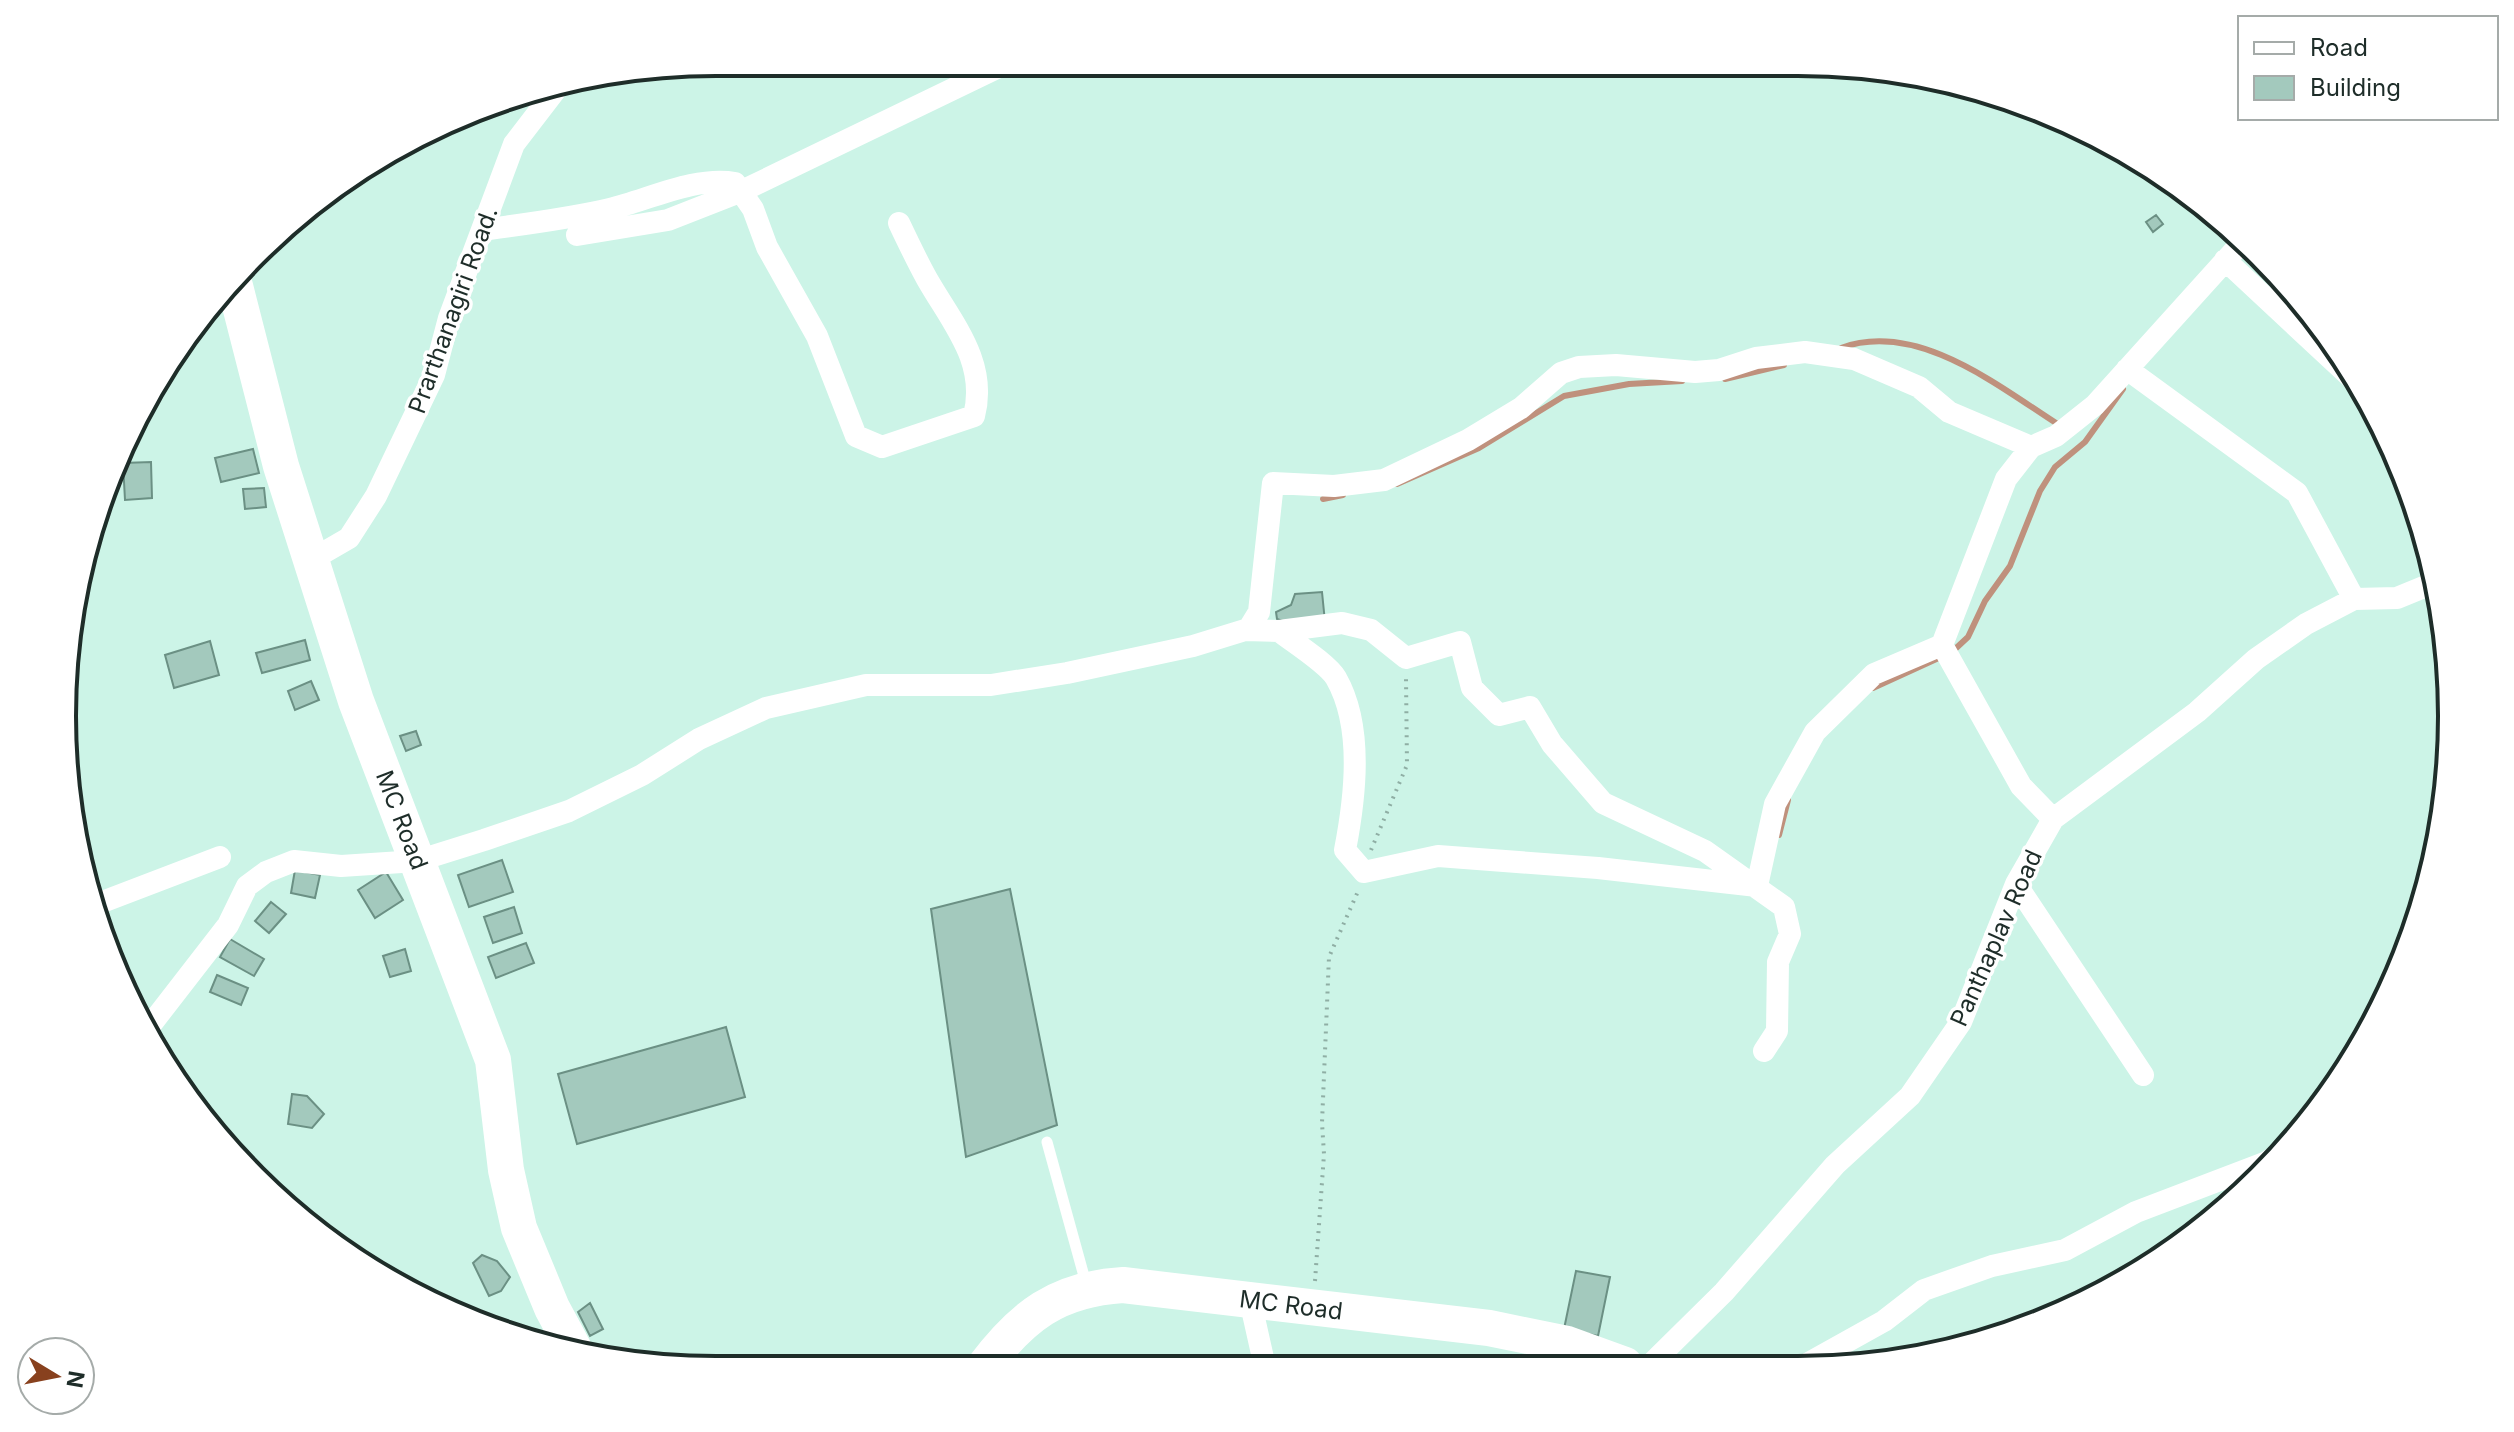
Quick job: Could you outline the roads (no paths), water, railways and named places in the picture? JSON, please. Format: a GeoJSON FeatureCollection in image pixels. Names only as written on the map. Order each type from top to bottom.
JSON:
{"type":"FeatureCollection","features":[{"type":"Feature","properties":{"kind":"main road","name":"MC Road"},"geometry":{"type":"LineString","coordinates":[[237,292],[281,466],[356,701],[493,1060],[506,1170],[519,1228],[552,1308],[568,1338]]}},
{"type":"Feature","properties":{"kind":"main road","name":"MC Road"},"geometry":{"type":"LineString","coordinates":[[993,1356],[1026,1317],[1088,1287],[1123,1285],[1489,1328],[1567,1344],[1600,1356]]}},
{"type":"Feature","properties":{"kind":"street"},"geometry":{"type":"LineString","coordinates":[[577,235],[668,220],[742,191],[980,76]]}},
{"type":"Feature","properties":{"kind":"street","name":"Prarthanagiri Road."},"geometry":{"type":"LineString","coordinates":[[311,560],[349,538],[376,496],[434,375],[449,318],[514,144],[549,98]]}},
{"type":"Feature","properties":{"kind":"street"},"geometry":{"type":"LineString","coordinates":[[482,230],[609,209],[682,188],[724,181],[735,183],[817,336],[856,436],[882,447],[974,416],[978,399],[977,370],[958,327],[927,279],[899,223]]}},
{"type":"Feature","properties":{"kind":"street"},"geometry":{"type":"LineString","coordinates":[[1757,886],[1775,804],[1815,732],[1874,674],[1942,645],[2006,479],[2031,447],[2056,436],[2136,375],[2235,249]]}},
{"type":"Feature","properties":{"kind":"street"},"geometry":{"type":"LineString","coordinates":[[2225,260],[2325,353]]}},
{"type":"Feature","properties":{"kind":"street"},"geometry":{"type":"LineString","coordinates":[[1248,630],[1259,612],[1273,483],[1334,486],[1384,480],[1468,440],[1521,408],[1561,373],[1579,367],[1616,365],[1695,372],[1805,352],[1854,359],[1919,387],[1949,412],[2031,447]]}},
{"type":"Feature","properties":{"kind":"street"},"geometry":{"type":"LineString","coordinates":[[2136,375],[2297,493],[2354,599]]}},
{"type":"Feature","properties":{"kind":"street"},"geometry":{"type":"LineString","coordinates":[[1942,645],[2021,786],[2053,819],[2197,712],[2256,659],[2306,624],[2354,599],[2397,598],[2425,587]]}},
{"type":"Feature","properties":{"kind":"street"},"geometry":{"type":"LineString","coordinates":[[154,1021],[228,925],[247,886],[266,872],[294,861],[341,866],[417,861],[569,811],[642,775],[699,739],[766,708],[866,685],[991,685],[1052,676],[1193,646],[1248,630],[1279,631],[1342,623],[1371,630],[1406,658],[1460,642],[1472,688],[1499,715],[1530,707],[1552,744],[1603,803],[1705,851],[1784,907],[1790,934],[1778,962],[1777,1031],[1764,1051]]}},
{"type":"Feature","properties":{"kind":"street"},"geometry":{"type":"LineString","coordinates":[[1279,631],[1336,676],[1350,715],[1352,815],[1345,850],[1364,872],[1438,856],[1598,868],[1757,886]]}},
{"type":"Feature","properties":{"kind":"street","name":"Panthaplav Road"},"geometry":{"type":"LineString","coordinates":[[1659,1356],[1724,1292],[1835,1165],[1910,1096],[1961,1022],[2016,884],[2053,819]]}},
{"type":"Feature","properties":{"kind":"street"},"geometry":{"type":"LineString","coordinates":[[104,901],[220,857]]}},
{"type":"Feature","properties":{"kind":"street"},"geometry":{"type":"LineString","coordinates":[[2016,884],[2143,1075]]}},
{"type":"Feature","properties":{"kind":"street"},"geometry":{"type":"LineString","coordinates":[[1822,1355],[1884,1321],[1924,1290],[1992,1266],[2065,1250],[2136,1212],[2252,1168]]}},
{"type":"Feature","properties":{"kind":"street"},"geometry":{"type":"LineString","coordinates":[[1250,1300],[1263,1356]]}},
{"type":"Feature","properties":{"kind":"lane"},"geometry":{"type":"LineString","coordinates":[[1047,1142],[1088,1287]]}},
{"type":"Feature","properties":{"kind":"waterway"},"geometry":{"type":"LineString","coordinates":[[1841,348],[1870,342],[1899,343],[1927,350],[1983,376],[2059,425]]}},
{"type":"Feature","properties":{"kind":"waterway"},"geometry":{"type":"LineString","coordinates":[[1725,379],[1784,365]]}},
{"type":"Feature","properties":{"kind":"waterway"},"geometry":{"type":"LineString","coordinates":[[1397,484],[1479,448],[1564,396],[1629,384],[1682,381]]}},
{"type":"Feature","properties":{"kind":"waterway"},"geometry":{"type":"LineString","coordinates":[[1953,651],[1968,637],[1985,601],[2010,566],[2040,491],[2055,467],[2085,442],[2123,389]]}},
{"type":"Feature","properties":{"kind":"waterway"},"geometry":{"type":"LineString","coordinates":[[1323,499],[1343,495]]}},
{"type":"Feature","properties":{"kind":"waterway"},"geometry":{"type":"LineString","coordinates":[[1873,688],[1943,656]]}},
{"type":"Feature","properties":{"kind":"waterway"},"geometry":{"type":"LineString","coordinates":[[1779,835],[1788,800]]}}]}
